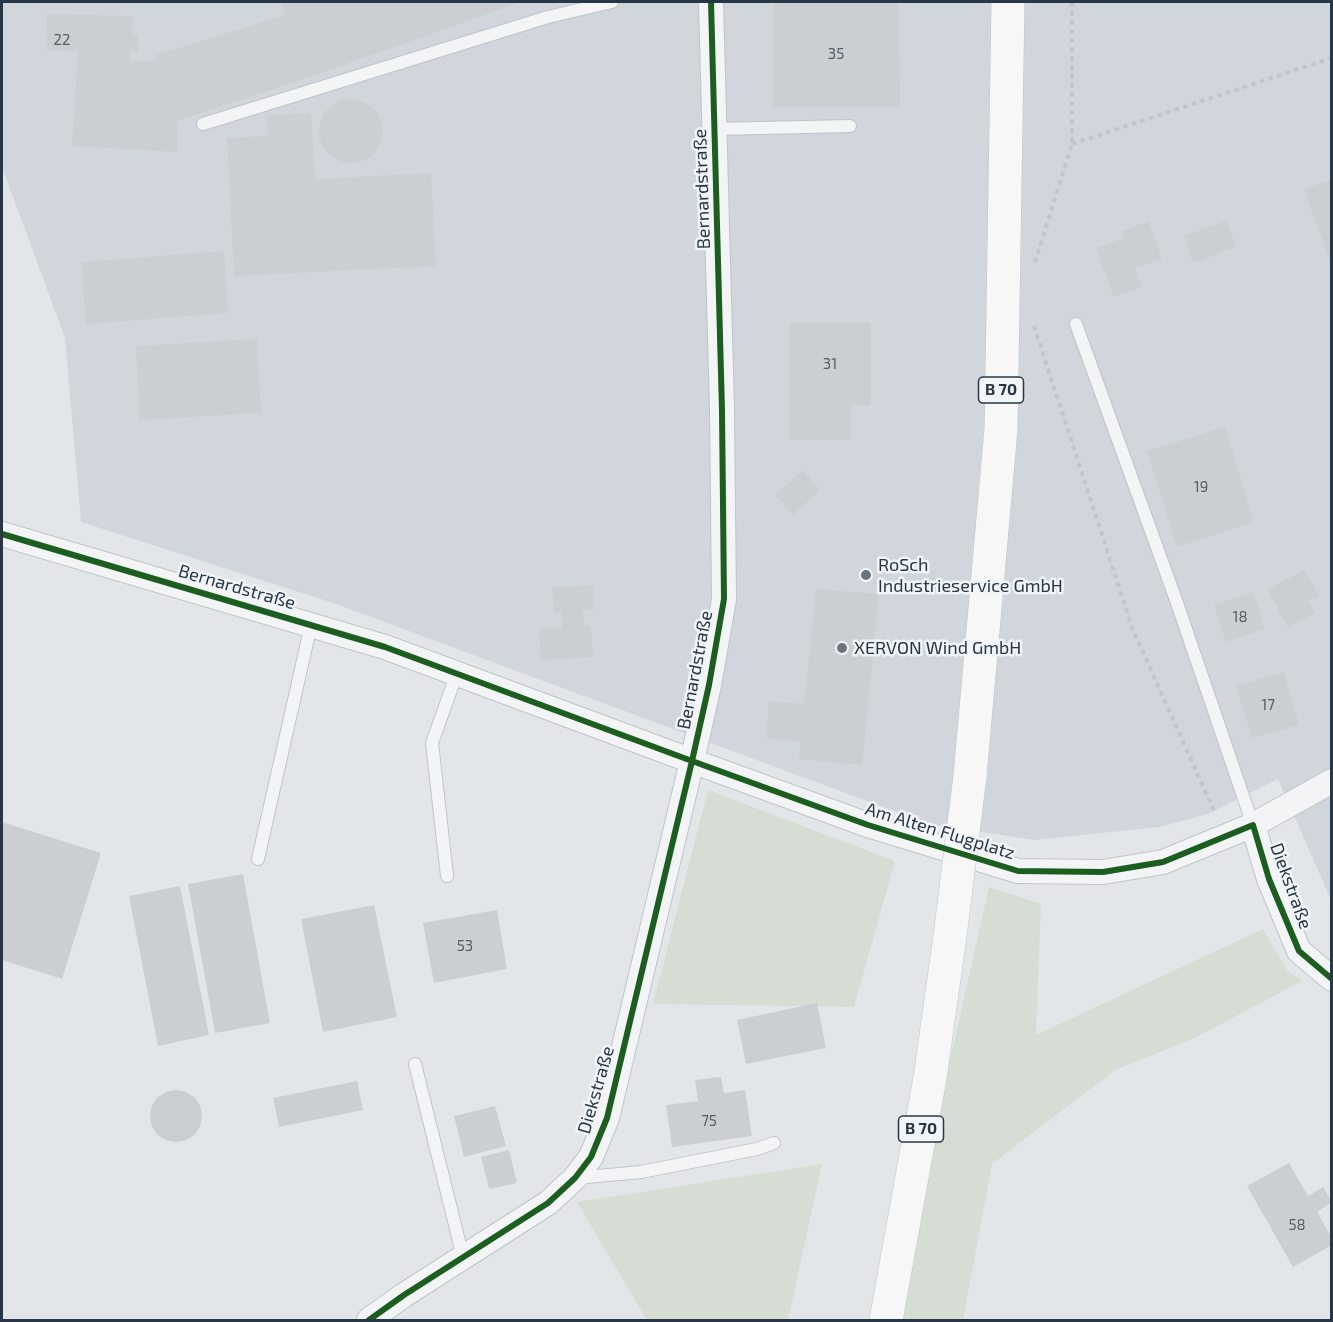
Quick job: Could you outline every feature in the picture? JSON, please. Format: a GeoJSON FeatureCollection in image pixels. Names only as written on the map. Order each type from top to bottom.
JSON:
{"type":"FeatureCollection","features":[{"type":"Feature","properties":{"kind":"main road","name":"B 70"},"geometry":{"type":"LineString","coordinates":[[886,1320],[930,1078],[970,776],[1001,429],[1008,2]]}},
{"type":"Feature","properties":{"kind":"street","name":"Bernardstraße"},"geometry":{"type":"LineString","coordinates":[[2,534],[385,647],[692,761],[709,685],[724,598],[722,410],[711,2]]}},
{"type":"Feature","properties":{"kind":"street","name":"Am Alten Flugplatz"},"geometry":{"type":"LineString","coordinates":[[692,761],[868,825],[1018,871],[1103,872],[1163,862],[1253,825],[1332,781]]}},
{"type":"Feature","properties":{"kind":"street","name":"Diekstraße"},"geometry":{"type":"LineString","coordinates":[[369,1320],[548,1203],[575,1178],[591,1157],[607,1118],[692,761]]}},
{"type":"Feature","properties":{"kind":"street","name":"Diekstraße"},"geometry":{"type":"LineString","coordinates":[[1253,825],[1269,879],[1299,951],[1332,979]]}},
{"type":"Feature","properties":{"kind":"lane"},"geometry":{"type":"LineString","coordinates":[[203,124],[580,5],[612,2]]}},
{"type":"Feature","properties":{"kind":"lane"},"geometry":{"type":"LineString","coordinates":[[715,129],[850,126]]}},
{"type":"Feature","properties":{"kind":"lane"},"geometry":{"type":"LineString","coordinates":[[1076,324],[1172,589],[1253,825]]}},
{"type":"Feature","properties":{"kind":"lane"},"geometry":{"type":"LineString","coordinates":[[258,859],[311,625]]}},
{"type":"Feature","properties":{"kind":"lane"},"geometry":{"type":"LineString","coordinates":[[447,876],[432,743],[457,673]]}},
{"type":"Feature","properties":{"kind":"lane"},"geometry":{"type":"LineString","coordinates":[[414,1064],[463,1257]]}},
{"type":"Feature","properties":{"kind":"lane"},"geometry":{"type":"LineString","coordinates":[[575,1178],[641,1172],[757,1149],[774,1143]]}},
{"type":"Feature","properties":{"kind":"path"},"geometry":{"type":"LineString","coordinates":[[1072,144],[1332,58]]}},
{"type":"Feature","properties":{"kind":"shaded area"},"geometry":{"type":"Polygon","coordinates":[[[2,2],[1331,2],[1331,900],[1278,779],[1208,814],[1159,827],[1035,840],[929,824],[336,604],[81,522],[65,338],[2,167],[2,2]]]}},
{"type":"Feature","properties":{"kind":"shaded area"},"geometry":{"type":"Polygon","coordinates":[[[708,790],[895,861],[854,1007],[653,1004],[708,790]]]}},
{"type":"Feature","properties":{"kind":"shaded area"},"geometry":{"type":"Polygon","coordinates":[[[989,887],[1041,904],[1036,1035],[1263,929],[1287,970],[1302,981],[1195,1038],[1115,1070],[992,1164],[963,1320],[892,1320],[989,887]]]}},
{"type":"Feature","properties":{"kind":"shaded area"},"geometry":{"type":"Polygon","coordinates":[[[822,1164],[788,1320],[647,1320],[577,1202],[822,1164]]]}},
{"type":"Feature","properties":{"kind":"building"},"geometry":{"type":"Polygon","coordinates":[[[280,2],[521,2],[307,78],[177,121],[177,152],[72,146],[78,51],[46,50],[47,14],[133,16],[132,34],[139,34],[138,51],[130,51],[130,61],[155,61],[156,55],[285,15],[280,2]]]}},
{"type":"Feature","properties":{"kind":"building"},"geometry":{"type":"Polygon","coordinates":[[[773,2],[899,2],[900,107],[773,107],[773,2]]]}},
{"type":"Feature","properties":{"kind":"building"},"geometry":{"type":"Polygon","coordinates":[[[345,99],[357,99],[374,108],[381,119],[383,131],[381,143],[374,154],[357,163],[345,163],[333,158],[324,149],[319,137],[319,125],[324,113],[333,104],[345,99]]]}},
{"type":"Feature","properties":{"kind":"building"},"geometry":{"type":"Polygon","coordinates":[[[311,113],[315,179],[431,173],[436,266],[234,276],[227,138],[268,136],[267,115],[311,113]]]}},
{"type":"Feature","properties":{"kind":"building"},"geometry":{"type":"Polygon","coordinates":[[[1332,179],[1332,265],[1331,265],[1304,189],[1332,179]]]}},
{"type":"Feature","properties":{"kind":"building"},"geometry":{"type":"Polygon","coordinates":[[[1149,221],[1162,259],[1135,268],[1142,287],[1114,297],[1096,248],[1124,238],[1122,231],[1149,221]]]}},
{"type":"Feature","properties":{"kind":"building"},"geometry":{"type":"Polygon","coordinates":[[[1226,221],[1236,247],[1193,263],[1184,236],[1226,221]]]}},
{"type":"Feature","properties":{"kind":"building"},"geometry":{"type":"Polygon","coordinates":[[[224,251],[228,313],[86,324],[81,262],[224,251]]]}},
{"type":"Feature","properties":{"kind":"building"},"geometry":{"type":"Polygon","coordinates":[[[789,323],[871,323],[871,405],[851,405],[851,440],[789,440],[789,323]]]}},
{"type":"Feature","properties":{"kind":"building"},"geometry":{"type":"Polygon","coordinates":[[[257,339],[261,413],[139,420],[136,346],[257,339]]]}},
{"type":"Feature","properties":{"kind":"building"},"geometry":{"type":"Polygon","coordinates":[[[1225,427],[1254,522],[1177,547],[1147,451],[1225,427]]]}},
{"type":"Feature","properties":{"kind":"building"},"geometry":{"type":"Polygon","coordinates":[[[803,470],[820,490],[793,515],[775,495],[803,470]]]}},
{"type":"Feature","properties":{"kind":"building"},"geometry":{"type":"Polygon","coordinates":[[[1305,570],[1319,596],[1309,601],[1315,613],[1288,628],[1268,589],[1305,570]]]}},
{"type":"Feature","properties":{"kind":"building"},"geometry":{"type":"Polygon","coordinates":[[[593,585],[594,609],[583,610],[584,625],[591,625],[593,657],[541,660],[539,629],[562,627],[561,611],[554,612],[552,587],[593,585]]]}},
{"type":"Feature","properties":{"kind":"building","name":"XERVON Wind GmbH"},"geometry":{"type":"Polygon","coordinates":[[[816,589],[879,594],[862,765],[799,759],[801,742],[766,738],[769,701],[804,704],[816,589]]]}},
{"type":"Feature","properties":{"kind":"building"},"geometry":{"type":"Polygon","coordinates":[[[1253,592],[1265,629],[1226,642],[1214,605],[1253,592]]]}},
{"type":"Feature","properties":{"kind":"building"},"geometry":{"type":"Polygon","coordinates":[[[1284,672],[1299,725],[1252,738],[1236,686],[1284,672]]]}},
{"type":"Feature","properties":{"kind":"building"},"geometry":{"type":"Polygon","coordinates":[[[2,822],[101,853],[62,979],[2,960],[2,822]]]}},
{"type":"Feature","properties":{"kind":"building"},"geometry":{"type":"Polygon","coordinates":[[[243,874],[270,1023],[215,1033],[188,884],[243,874]]]}},
{"type":"Feature","properties":{"kind":"building"},"geometry":{"type":"Polygon","coordinates":[[[180,886],[209,1035],[158,1046],[129,896],[180,886]]]}},
{"type":"Feature","properties":{"kind":"building"},"geometry":{"type":"Polygon","coordinates":[[[374,905],[397,1017],[323,1032],[301,919],[374,905]]]}},
{"type":"Feature","properties":{"kind":"building"},"geometry":{"type":"Polygon","coordinates":[[[497,910],[507,969],[434,983],[423,923],[497,910]]]}},
{"type":"Feature","properties":{"kind":"building"},"geometry":{"type":"Polygon","coordinates":[[[817,1003],[826,1048],[746,1064],[737,1020],[817,1003]]]}},
{"type":"Feature","properties":{"kind":"building"},"geometry":{"type":"Polygon","coordinates":[[[721,1077],[724,1093],[745,1090],[752,1136],[672,1147],[666,1105],[698,1101],[695,1080],[721,1077]]]}},
{"type":"Feature","properties":{"kind":"building"},"geometry":{"type":"Polygon","coordinates":[[[357,1081],[363,1110],[279,1127],[273,1098],[357,1081]]]}},
{"type":"Feature","properties":{"kind":"building"},"geometry":{"type":"Polygon","coordinates":[[[176,1090],[190,1094],[198,1102],[202,1116],[198,1130],[190,1138],[176,1142],[162,1138],[154,1130],[150,1116],[154,1102],[162,1094],[176,1090]]]}},
{"type":"Feature","properties":{"kind":"building"},"geometry":{"type":"Polygon","coordinates":[[[495,1106],[506,1146],[464,1157],[454,1116],[495,1106]]]}},
{"type":"Feature","properties":{"kind":"building"},"geometry":{"type":"Polygon","coordinates":[[[509,1150],[517,1183],[489,1189],[481,1157],[509,1150]]]}},
{"type":"Feature","properties":{"kind":"building"},"geometry":{"type":"Polygon","coordinates":[[[1289,1163],[1308,1196],[1323,1187],[1332,1202],[1317,1212],[1332,1238],[1332,1245],[1293,1267],[1247,1186],[1289,1163]]]}},
{"type":"Feature","properties":{"kind":"cycle path"},"geometry":{"type":"LineString","coordinates":[[2,534],[385,647],[692,761],[709,685],[724,599],[722,410],[711,2]]}},
{"type":"Feature","properties":{"kind":"cycle path"},"geometry":{"type":"LineString","coordinates":[[369,1320],[548,1203],[575,1178],[591,1157],[607,1118],[692,761],[868,825],[1018,871],[1103,872],[1163,862],[1253,825],[1269,879],[1299,951],[1332,979]]}},
{"type":"Feature","properties":{"kind":"place","name":"RoSch Industrieservice GmbH"},"geometry":{"type":"Point","coordinates":[866,575]}},
{"type":"Feature","properties":{"kind":"place","name":"XERVON Wind GmbH"},"geometry":{"type":"Point","coordinates":[842,648]}}]}
